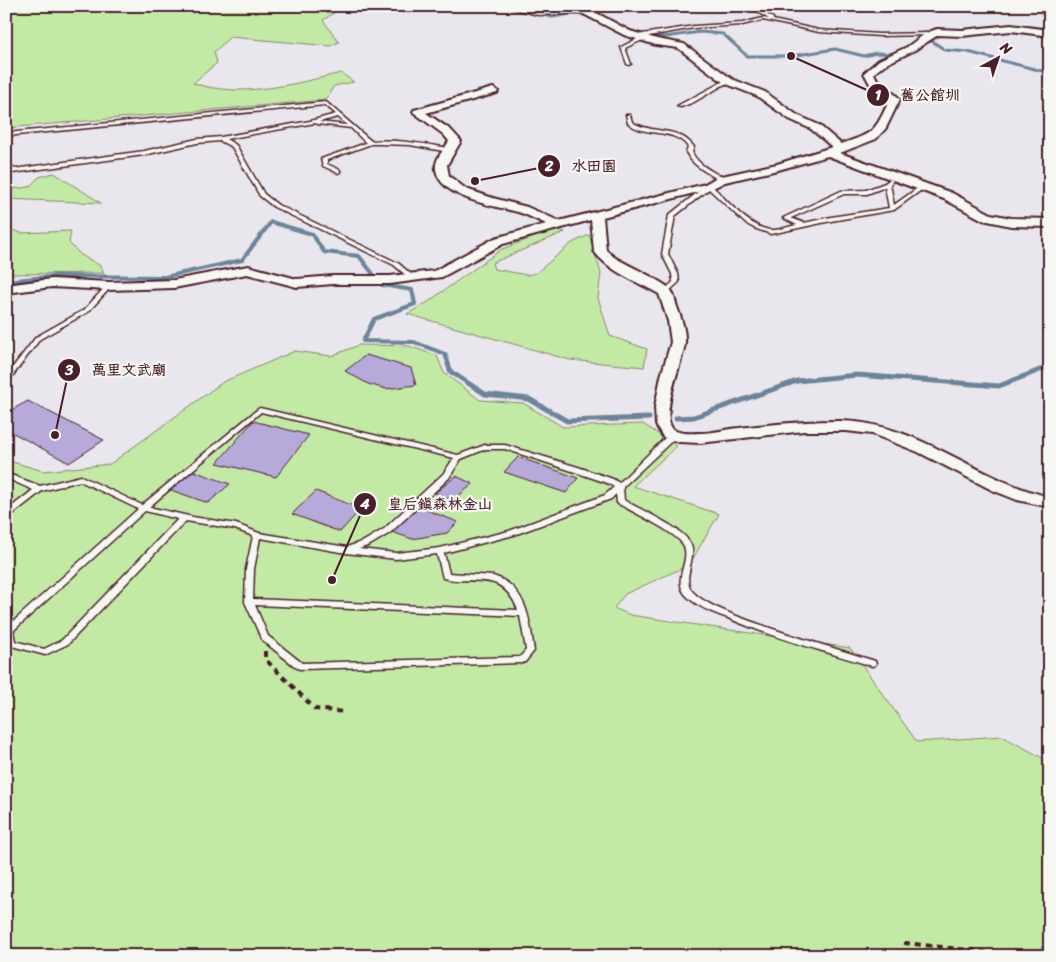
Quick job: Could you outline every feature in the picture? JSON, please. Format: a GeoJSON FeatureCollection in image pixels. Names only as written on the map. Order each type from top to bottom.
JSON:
{"type":"FeatureCollection","features":[{"type":"Feature","properties":{"kind":"street"},"geometry":{"type":"LineString","coordinates":[[572,6],[627,32],[644,38],[681,46],[728,81],[761,94],[793,117],[815,127],[839,148]]}},
{"type":"Feature","properties":{"kind":"street"},"geometry":{"type":"LineString","coordinates":[[1050,10],[1048,12],[1050,17]]}},
{"type":"Feature","properties":{"kind":"street"},"geometry":{"type":"LineString","coordinates":[[6,289],[52,283],[108,286],[174,284],[248,270],[297,283],[333,280],[390,280],[437,274],[499,241],[709,186],[721,179],[778,167],[872,137],[881,128],[895,100],[892,95],[880,88],[870,78],[868,73],[879,64],[911,48],[930,34],[936,32],[980,32],[1005,28],[1050,33]]}},
{"type":"Feature","properties":{"kind":"street"},"geometry":{"type":"LineString","coordinates":[[494,91],[418,112],[451,136],[454,141],[441,170],[446,180],[460,190],[489,202],[520,210],[558,225]]}},
{"type":"Feature","properties":{"kind":"street"},"geometry":{"type":"LineString","coordinates":[[839,148],[832,154],[896,176],[921,188],[948,196],[988,217],[1011,222],[1050,223]]}},
{"type":"Feature","properties":{"kind":"street"},"geometry":{"type":"LineString","coordinates":[[597,214],[600,250],[609,260],[665,292],[679,341],[666,384],[662,416],[665,430],[672,436],[696,438],[815,426],[866,428],[889,432],[986,482],[1038,500],[1050,502]]}},
{"type":"Feature","properties":{"kind":"lane"},"geometry":{"type":"LineString","coordinates":[[506,6],[538,14],[588,12]]}},
{"type":"Feature","properties":{"kind":"lane"},"geometry":{"type":"LineString","coordinates":[[696,6],[702,6]]}},
{"type":"Feature","properties":{"kind":"lane"},"geometry":{"type":"LineString","coordinates":[[750,6],[772,20]]}},
{"type":"Feature","properties":{"kind":"lane"},"geometry":{"type":"LineString","coordinates":[[630,64],[623,47],[647,36],[644,36],[694,27],[742,24],[763,19],[819,31],[880,35],[930,34]]}},
{"type":"Feature","properties":{"kind":"lane"},"geometry":{"type":"LineString","coordinates":[[679,106],[694,101],[711,89],[728,81]]}},
{"type":"Feature","properties":{"kind":"lane"},"geometry":{"type":"LineString","coordinates":[[6,135],[326,103],[370,143]]}},
{"type":"Feature","properties":{"kind":"lane"},"geometry":{"type":"LineString","coordinates":[[6,160],[12,171],[144,153],[197,141],[221,139],[249,132],[315,122],[339,115]]}},
{"type":"Feature","properties":{"kind":"lane"},"geometry":{"type":"LineString","coordinates":[[628,116],[630,124],[638,128],[670,133],[688,141],[691,147],[689,152],[692,159],[698,165],[721,179]]}},
{"type":"Feature","properties":{"kind":"lane"},"geometry":{"type":"LineString","coordinates":[[315,122],[352,127]]}},
{"type":"Feature","properties":{"kind":"lane"},"geometry":{"type":"LineString","coordinates":[[221,139],[234,146],[262,195],[276,206],[396,264],[411,277]]}},
{"type":"Feature","properties":{"kind":"lane"},"geometry":{"type":"LineString","coordinates":[[338,171],[325,165],[324,160],[370,143],[387,141],[416,143],[449,150]]}},
{"type":"Feature","properties":{"kind":"lane"},"geometry":{"type":"LineString","coordinates":[[803,225],[786,218],[843,192],[867,192],[887,184],[896,176]]}},
{"type":"Feature","properties":{"kind":"lane"},"geometry":{"type":"LineString","coordinates":[[887,184],[892,209]]}},
{"type":"Feature","properties":{"kind":"lane"},"geometry":{"type":"LineString","coordinates":[[665,292],[676,282],[675,274],[665,254],[672,215],[709,186],[756,227],[771,232],[892,209],[921,188]]}},
{"type":"Feature","properties":{"kind":"lane"},"geometry":{"type":"LineString","coordinates":[[6,381],[38,338],[86,311],[108,286]]}},
{"type":"Feature","properties":{"kind":"lane"},"geometry":{"type":"LineString","coordinates":[[185,517],[65,642],[45,652],[11,643],[9,630],[143,508],[260,410],[458,457]]}},
{"type":"Feature","properties":{"kind":"lane"},"geometry":{"type":"LineString","coordinates":[[6,515],[39,489],[81,478],[143,508],[244,528],[257,535],[346,550],[396,556],[440,551],[511,533],[608,497],[672,436]]}},
{"type":"Feature","properties":{"kind":"lane"},"geometry":{"type":"LineString","coordinates":[[346,550],[367,543],[387,531],[446,476],[458,457],[484,446],[505,446],[592,475],[618,486]]}},
{"type":"Feature","properties":{"kind":"lane"},"geometry":{"type":"LineString","coordinates":[[6,475],[39,489]]}},
{"type":"Feature","properties":{"kind":"lane"},"geometry":{"type":"LineString","coordinates":[[618,486],[620,501],[678,535],[687,543],[684,584],[688,592],[700,602],[730,617],[872,663]]}},
{"type":"Feature","properties":{"kind":"lane"},"geometry":{"type":"LineString","coordinates":[[257,535],[250,569],[248,602],[265,638],[300,666],[522,660],[530,651],[524,613],[516,593],[496,580],[446,576],[440,551]]}},
{"type":"Feature","properties":{"kind":"lane"},"geometry":{"type":"LineString","coordinates":[[248,602],[524,613]]}},
{"type":"Feature","properties":{"kind":"path"},"geometry":{"type":"LineString","coordinates":[[265,638],[265,659],[316,710],[345,712]]}},
{"type":"Feature","properties":{"kind":"path"},"geometry":{"type":"LineString","coordinates":[[904,956],[906,943],[1022,956]]}},
{"type":"Feature","properties":{"kind":"green space"},"geometry":{"type":"Polygon","coordinates":[[[6,6],[344,6],[323,20],[339,42],[330,46],[230,37],[214,52],[217,63],[193,83],[211,88],[249,90],[286,85],[341,73],[354,82],[334,86],[325,100],[6,128],[6,6]]]}},
{"type":"Feature","properties":{"kind":"green space"},"geometry":{"type":"Polygon","coordinates":[[[54,173],[101,203],[6,199],[6,182],[13,189],[29,187],[39,177],[54,173]]]}},
{"type":"Feature","properties":{"kind":"green space"},"geometry":{"type":"Polygon","coordinates":[[[6,228],[21,233],[71,231],[69,243],[81,255],[101,266],[104,273],[6,274],[6,228]]]}},
{"type":"Feature","properties":{"kind":"green space"},"geometry":{"type":"Polygon","coordinates":[[[556,229],[565,232],[492,263],[494,269],[527,275],[536,273],[572,243],[589,235],[601,273],[598,298],[610,336],[647,349],[644,367],[570,360],[407,314],[425,304],[502,249],[556,229]]]}},
{"type":"Feature","properties":{"kind":"green space"},"geometry":{"type":"Polygon","coordinates":[[[359,345],[409,346],[437,356],[444,373],[480,400],[523,403],[563,427],[643,424],[677,446],[633,486],[719,514],[689,565],[625,594],[614,608],[630,615],[850,648],[917,742],[1002,736],[1050,762],[1050,956],[6,956],[6,460],[43,471],[110,464],[223,382],[295,351],[331,356],[359,345]]]}},
{"type":"Feature","properties":{"kind":"building"},"geometry":{"type":"Polygon","coordinates":[[[366,355],[411,368],[416,385],[386,389],[368,384],[345,371],[366,355]]]}},
{"type":"Feature","properties":{"kind":"building"},"geometry":{"type":"Polygon","coordinates":[[[28,401],[104,440],[69,463],[6,429],[6,413],[28,401]]]}},
{"type":"Feature","properties":{"kind":"building"},"geometry":{"type":"Polygon","coordinates":[[[253,421],[309,435],[276,477],[217,463],[253,421]]]}},
{"type":"Feature","properties":{"kind":"building"},"geometry":{"type":"Polygon","coordinates":[[[518,457],[578,478],[566,493],[504,472],[518,457]]]}},
{"type":"Feature","properties":{"kind":"building"},"geometry":{"type":"Polygon","coordinates":[[[191,470],[230,484],[208,503],[168,489],[191,470]]]}},
{"type":"Feature","properties":{"kind":"building"},"geometry":{"type":"Polygon","coordinates":[[[456,476],[473,484],[452,501],[435,493],[456,476]]]}},
{"type":"Feature","properties":{"kind":"building"},"geometry":{"type":"Polygon","coordinates":[[[316,491],[361,509],[340,532],[292,514],[316,491]]]}},
{"type":"Feature","properties":{"kind":"building"},"geometry":{"type":"Polygon","coordinates":[[[416,506],[458,522],[447,533],[412,539],[389,531],[416,506]]]}},
{"type":"Feature","properties":{"kind":"waterway"},"geometry":{"type":"LineString","coordinates":[[514,6],[552,17],[571,14],[584,15],[600,22]]}},
{"type":"Feature","properties":{"kind":"waterway"},"geometry":{"type":"LineString","coordinates":[[644,36],[665,37],[700,32],[723,34],[747,56],[791,56],[835,49],[864,56],[876,53],[899,54]]}},
{"type":"Feature","properties":{"kind":"waterway"},"geometry":{"type":"LineString","coordinates":[[921,42],[932,41],[945,50],[968,52],[1050,73]]}},
{"type":"Feature","properties":{"kind":"waterway"},"geometry":{"type":"LineString","coordinates":[[6,281],[55,276],[165,277],[242,260],[271,222],[312,234],[324,252],[359,256],[373,274]]}},
{"type":"Feature","properties":{"kind":"waterway"},"geometry":{"type":"LineString","coordinates":[[382,285],[412,290],[415,304],[374,319],[363,341],[414,342],[445,354],[449,365]]}},
{"type":"Feature","properties":{"kind":"waterway"},"geometry":{"type":"LineString","coordinates":[[1046,365],[1050,356]]}},
{"type":"Feature","properties":{"kind":"waterway"},"geometry":{"type":"LineString","coordinates":[[448,364],[451,372],[485,394],[529,399],[567,421],[649,418]]}},
{"type":"Feature","properties":{"kind":"waterway"},"geometry":{"type":"LineString","coordinates":[[676,418],[694,417],[797,381],[857,375],[999,386],[1045,368],[1047,364]]}},
{"type":"Feature","properties":{"kind":"place","name":"舊公館圳"},"geometry":{"type":"Point","coordinates":[791,56]}},
{"type":"Feature","properties":{"kind":"place","name":"水田園"},"geometry":{"type":"Point","coordinates":[475,181]}},
{"type":"Feature","properties":{"kind":"place","name":"萬里文武廟"},"geometry":{"type":"Point","coordinates":[55,435]}},
{"type":"Feature","properties":{"kind":"place","name":"皇后鎮森林金山"},"geometry":{"type":"Point","coordinates":[332,580]}}]}
